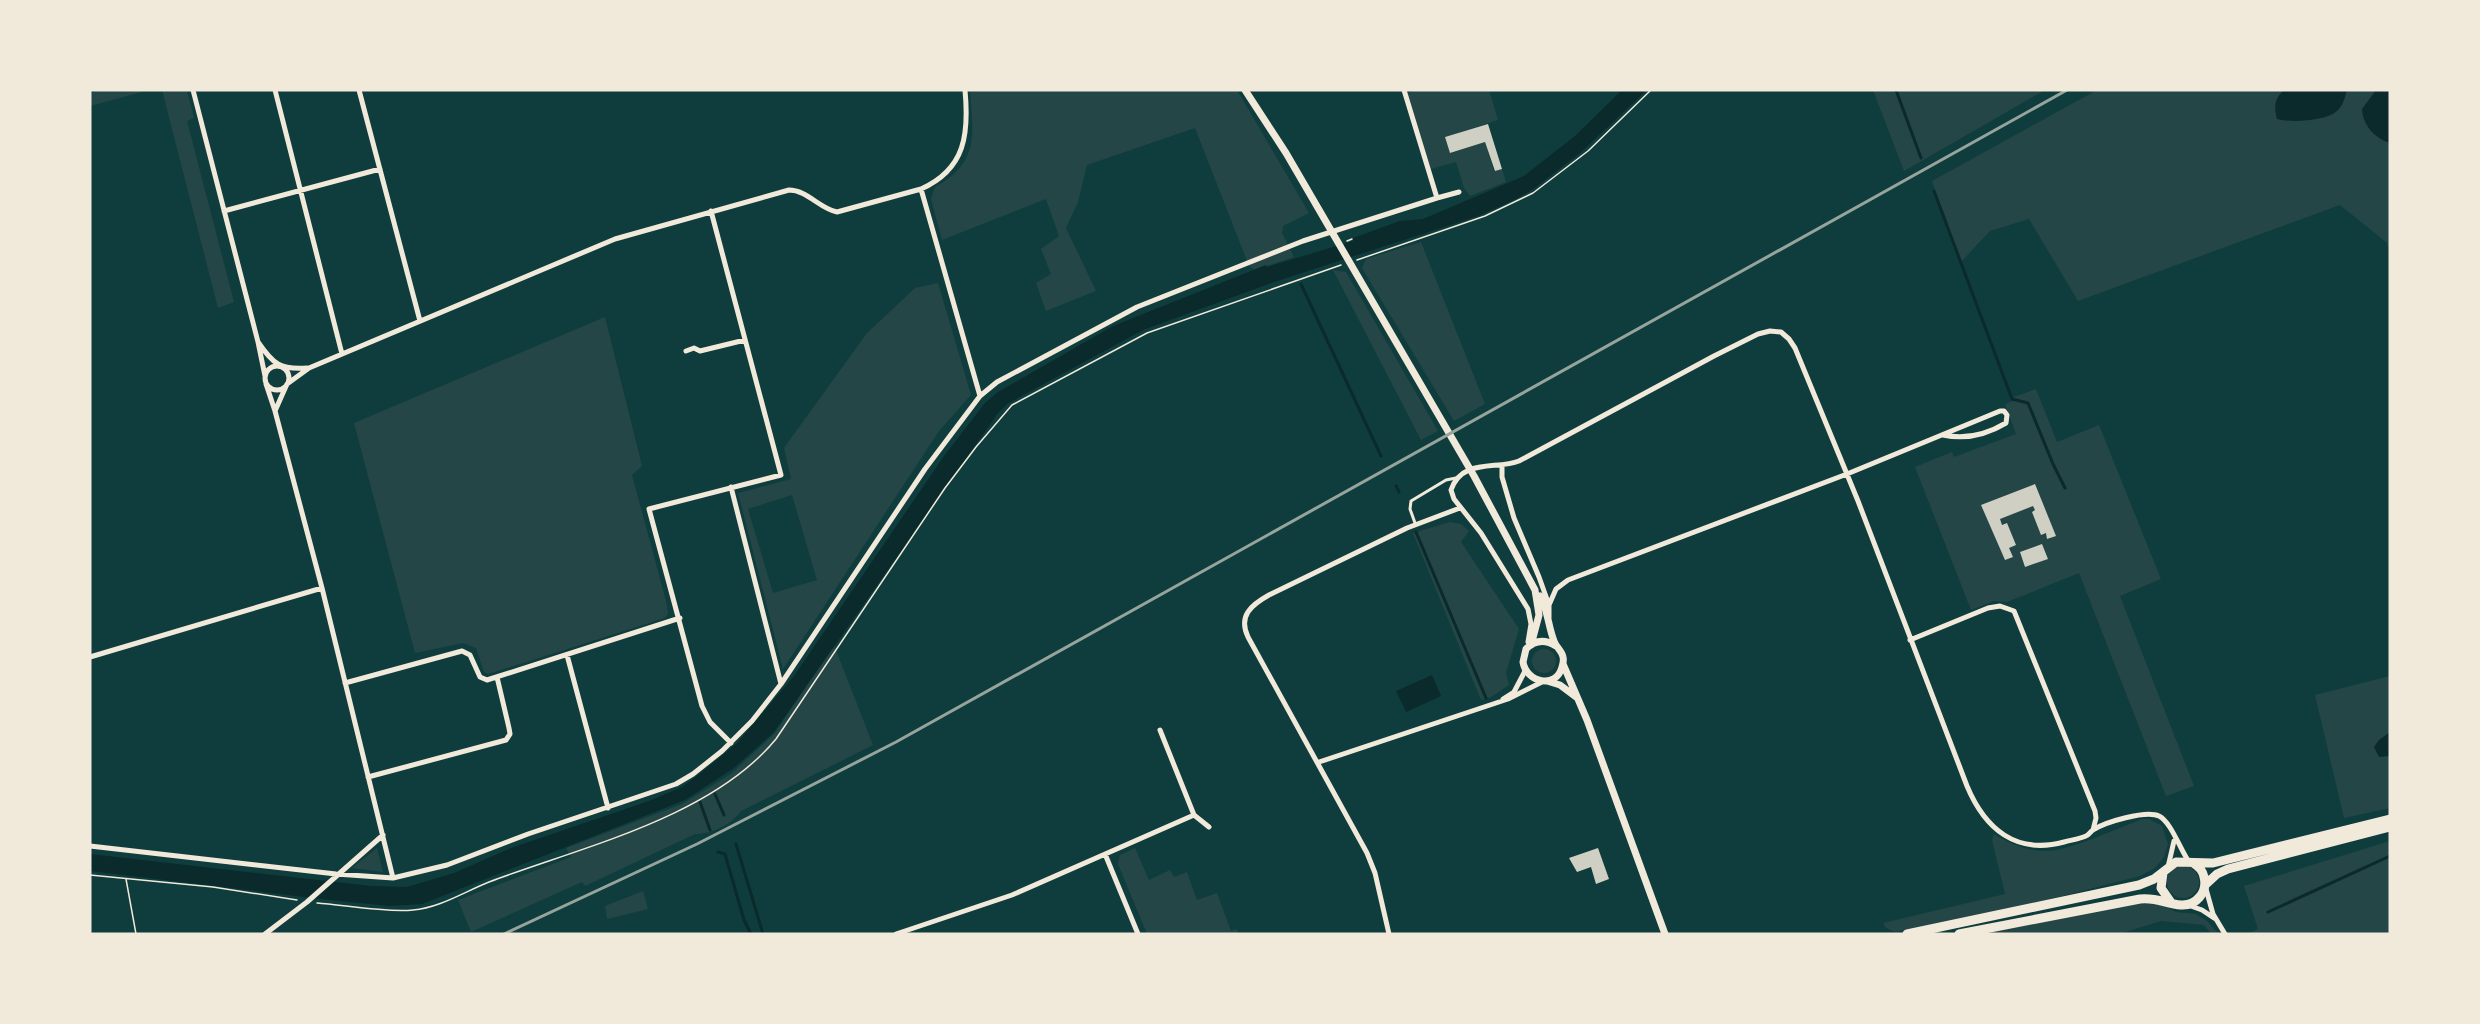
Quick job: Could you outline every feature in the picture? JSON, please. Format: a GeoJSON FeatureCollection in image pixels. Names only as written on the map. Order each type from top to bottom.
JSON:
{"type":"FeatureCollection","features":[{"type":"Feature","properties":{"kind":"main road"},"geometry":{"type":"LineString","coordinates":[[1907,934],[2139,885],[2154,879],[2176,862],[2213,863],[2390,819]]}},
{"type":"Feature","properties":{"kind":"main road"},"geometry":{"type":"LineString","coordinates":[[1959,934],[2142,898],[2155,898],[2186,905],[2199,898],[2205,886],[2217,874],[2228,869],[2390,827]]}},
{"type":"Feature","properties":{"kind":"main road"},"geometry":{"type":"LineString","coordinates":[[2189,862],[2202,871],[2205,886]]}},
{"type":"Feature","properties":{"kind":"main road"},"geometry":{"type":"LineString","coordinates":[[2166,869],[2162,877],[2162,888],[2172,902]]}},
{"type":"Feature","properties":{"kind":"street"},"geometry":{"type":"LineString","coordinates":[[193,90],[258,342],[266,384],[322,588],[393,878]]}},
{"type":"Feature","properties":{"kind":"street"},"geometry":{"type":"LineString","coordinates":[[275,90],[342,354]]}},
{"type":"Feature","properties":{"kind":"street"},"geometry":{"type":"LineString","coordinates":[[359,90],[420,321]]}},
{"type":"Feature","properties":{"kind":"street"},"geometry":{"type":"LineString","coordinates":[[266,384],[276,390],[309,368],[612,240],[792,190],[837,212],[921,189],[946,171],[962,149],[968,122],[965,90]]}},
{"type":"Feature","properties":{"kind":"street"},"geometry":{"type":"LineString","coordinates":[[1245,90],[1322,214],[1474,476],[1545,607],[1556,646],[1562,654],[1563,664],[1665,932]]}},
{"type":"Feature","properties":{"kind":"street"},"geometry":{"type":"LineString","coordinates":[[1404,90],[1437,198]]}},
{"type":"Feature","properties":{"kind":"street"},"geometry":{"type":"LineString","coordinates":[[224,211],[380,169]]}},
{"type":"Feature","properties":{"kind":"street"},"geometry":{"type":"LineString","coordinates":[[921,189],[980,396]]}},
{"type":"Feature","properties":{"kind":"street"},"geometry":{"type":"LineString","coordinates":[[90,846],[336,874],[393,878],[454,863],[528,834],[608,808],[684,779],[731,743],[781,684],[925,469],[980,396],[1004,377],[1119,315],[1319,235],[1459,192]]}},
{"type":"Feature","properties":{"kind":"street"},"geometry":{"type":"LineString","coordinates":[[711,211],[781,475],[649,509],[703,709],[712,724],[731,743]]}},
{"type":"Feature","properties":{"kind":"street"},"geometry":{"type":"LineString","coordinates":[[1529,647],[1531,624],[1528,609],[1481,533],[1460,508],[1451,492],[1458,478],[1479,466],[1502,465],[1523,459],[1714,356],[1758,334],[1773,331],[1785,335],[1794,345],[1847,474],[1971,795],[1979,810],[1990,824],[2015,841],[2038,846],[2084,837],[2093,830],[2145,813],[2164,820],[2189,862]]}},
{"type":"Feature","properties":{"kind":"street"},"geometry":{"type":"LineString","coordinates":[[686,351],[694,348],[700,351],[745,340]]}},
{"type":"Feature","properties":{"kind":"street"},"geometry":{"type":"LineString","coordinates":[[258,342],[272,360],[287,373],[286,384],[275,411]]}},
{"type":"Feature","properties":{"kind":"street"},"geometry":{"type":"LineString","coordinates":[[265,376],[270,369],[281,367],[309,368]]}},
{"type":"Feature","properties":{"kind":"street"},"geometry":{"type":"LineString","coordinates":[[1549,605],[1556,589],[1568,580],[1847,474],[2002,410],[2007,415],[2006,423],[1975,436],[1962,439],[1943,435]]}},
{"type":"Feature","properties":{"kind":"street"},"geometry":{"type":"LineString","coordinates":[[1502,465],[1502,477],[1514,518],[1549,605],[1549,622]]}},
{"type":"Feature","properties":{"kind":"street"},"geometry":{"type":"LineString","coordinates":[[731,487],[781,684]]}},
{"type":"Feature","properties":{"kind":"street"},"geometry":{"type":"LineString","coordinates":[[1389,934],[1371,860],[1248,637],[1244,619],[1250,608],[1259,601],[1354,552],[1416,524],[1460,508]]}},
{"type":"Feature","properties":{"kind":"street"},"geometry":{"type":"LineString","coordinates":[[90,657],[322,588]]}},
{"type":"Feature","properties":{"kind":"street"},"geometry":{"type":"LineString","coordinates":[[1535,590],[1539,615],[1523,658],[1525,671],[1534,680],[1546,681],[1568,690],[1578,699]]}},
{"type":"Feature","properties":{"kind":"street"},"geometry":{"type":"LineString","coordinates":[[1910,640],[1988,608],[2000,606],[2014,612],[2095,812],[2096,820],[2093,830]]}},
{"type":"Feature","properties":{"kind":"street"},"geometry":{"type":"LineString","coordinates":[[345,683],[462,651],[470,655],[481,679],[487,680],[680,618]]}},
{"type":"Feature","properties":{"kind":"street"},"geometry":{"type":"LineString","coordinates":[[1529,647],[1544,641],[1556,646]]}},
{"type":"Feature","properties":{"kind":"street"},"geometry":{"type":"LineString","coordinates":[[567,655],[608,808]]}},
{"type":"Feature","properties":{"kind":"street"},"geometry":{"type":"LineString","coordinates":[[1319,762],[1497,703],[1557,676],[1563,664]]}},
{"type":"Feature","properties":{"kind":"street"},"geometry":{"type":"LineString","coordinates":[[1497,703],[1514,692],[1525,671]]}},
{"type":"Feature","properties":{"kind":"street"},"geometry":{"type":"LineString","coordinates":[[368,777],[506,740],[510,734],[497,677]]}},
{"type":"Feature","properties":{"kind":"street"},"geometry":{"type":"LineString","coordinates":[[1160,730],[1194,815],[1209,827]]}},
{"type":"Feature","properties":{"kind":"street"},"geometry":{"type":"LineString","coordinates":[[896,934],[1012,895],[1194,815]]}},
{"type":"Feature","properties":{"kind":"street"},"geometry":{"type":"LineString","coordinates":[[265,934],[307,902],[336,874],[383,835]]}},
{"type":"Feature","properties":{"kind":"street"},"geometry":{"type":"LineString","coordinates":[[2166,869],[2174,849],[2174,837]]}},
{"type":"Feature","properties":{"kind":"street"},"geometry":{"type":"LineString","coordinates":[[1105,854],[1138,934]]}},
{"type":"Feature","properties":{"kind":"street"},"geometry":{"type":"LineString","coordinates":[[2205,886],[2212,910],[2225,934]]}},
{"type":"Feature","properties":{"kind":"street"},"geometry":{"type":"LineString","coordinates":[[2186,905],[2205,911],[2219,924]]}},
{"type":"Feature","properties":{"kind":"lane"},"geometry":{"type":"LineString","coordinates":[[1416,524],[1410,509],[1411,501],[1446,480],[1458,478]]}},
{"type":"Feature","properties":{"kind":"path"},"geometry":{"type":"LineString","coordinates":[[1353,261],[1485,216],[1533,194],[1588,151],[1651,90]]}},
{"type":"Feature","properties":{"kind":"path"},"geometry":{"type":"LineString","coordinates":[[90,875],[213,887],[307,902],[410,911],[428,908],[488,883],[633,831],[670,815],[751,766],[776,739],[943,491],[974,449],[1012,405],[1147,333],[1342,264]]}},
{"type":"Feature","properties":{"kind":"path"},"geometry":{"type":"LineString","coordinates":[[126,879],[136,934]]}},
{"type":"Feature","properties":{"kind":"shaded area"},"geometry":{"type":"Polygon","coordinates":[[[100,90],[149,90],[90,106],[90,93],[100,90]]]}},
{"type":"Feature","properties":{"kind":"shaded area"},"geometry":{"type":"Polygon","coordinates":[[[162,90],[187,90],[194,118],[187,121],[234,302],[218,308],[162,90]]]}},
{"type":"Feature","properties":{"kind":"shaded area"},"geometry":{"type":"Polygon","coordinates":[[[970,90],[1237,90],[1309,213],[1283,226],[1282,233],[1294,257],[1255,270],[1249,266],[1195,128],[1087,165],[1078,202],[1066,228],[1096,291],[1046,311],[1036,283],[1051,274],[1041,249],[1059,236],[1046,199],[942,240],[931,199],[935,187],[950,178],[960,168],[971,146],[970,90]]]}},
{"type":"Feature","properties":{"kind":"shaded area"},"geometry":{"type":"Polygon","coordinates":[[[1416,90],[1489,90],[1498,120],[1445,137],[1451,153],[1485,142],[1494,171],[1502,169],[1506,182],[1470,196],[1464,188],[1456,162],[1431,169],[1407,93],[1416,90]]]}},
{"type":"Feature","properties":{"kind":"shaded area"},"geometry":{"type":"Polygon","coordinates":[[[1622,90],[1647,90],[1580,153],[1532,190],[1514,200],[1478,216],[1274,282],[1143,330],[1007,404],[998,413],[774,732],[734,768],[685,800],[422,904],[389,906],[90,871],[90,854],[371,886],[407,887],[454,873],[511,848],[649,801],[682,787],[737,743],[794,676],[944,456],[985,403],[998,392],[1113,326],[1266,265],[1267,267],[1353,241],[1353,238],[1400,221],[1423,219],[1524,176],[1575,136],[1622,90]]]}},
{"type":"Feature","properties":{"kind":"shaded area"},"geometry":{"type":"Polygon","coordinates":[[[1873,90],[2045,90],[1904,171],[1873,90]]]}},
{"type":"Feature","properties":{"kind":"shaded area"},"geometry":{"type":"Polygon","coordinates":[[[2097,90],[2390,90],[2390,252],[2387,243],[2340,205],[2078,301],[2029,219],[1990,231],[1960,263],[1932,181],[2097,90]]]}},
{"type":"Feature","properties":{"kind":"shaded area"},"geometry":{"type":"Polygon","coordinates":[[[2284,90],[2347,90],[2344,101],[2337,111],[2325,117],[2299,121],[2277,119],[2276,103],[2284,90]]]}},
{"type":"Feature","properties":{"kind":"shaded area"},"geometry":{"type":"Polygon","coordinates":[[[2376,90],[2390,90],[2390,143],[2379,138],[2370,130],[2363,115],[2362,109],[2376,90]]]}},
{"type":"Feature","properties":{"kind":"shaded area"},"geometry":{"type":"Polygon","coordinates":[[[1421,242],[1485,404],[1454,421],[1362,268],[1366,259],[1421,242]]]}},
{"type":"Feature","properties":{"kind":"shaded area"},"geometry":{"type":"Polygon","coordinates":[[[1333,270],[1346,272],[1438,431],[1421,440],[1333,270]]]}},
{"type":"Feature","properties":{"kind":"shaded area"},"geometry":{"type":"Polygon","coordinates":[[[938,283],[971,395],[939,431],[783,669],[738,493],[791,479],[784,448],[867,333],[915,288],[938,283]],[[792,495],[748,509],[773,593],[817,580],[792,495]]]}},
{"type":"Feature","properties":{"kind":"shaded area"},"geometry":{"type":"Polygon","coordinates":[[[605,317],[642,466],[632,475],[668,613],[665,618],[488,674],[484,672],[476,648],[463,643],[415,653],[354,423],[605,317]]]}},
{"type":"Feature","properties":{"kind":"shaded area"},"geometry":{"type":"Polygon","coordinates":[[[2036,389],[2057,442],[2099,425],[2161,579],[2120,596],[2194,786],[2166,796],[2079,573],[2007,602],[1994,601],[1971,610],[1915,467],[1952,452],[1954,457],[2016,434],[2005,404],[2015,400],[2014,397],[2036,389]]]}},
{"type":"Feature","properties":{"kind":"shaded area"},"geometry":{"type":"Polygon","coordinates":[[[1450,522],[1461,524],[1469,531],[1461,542],[1519,629],[1506,673],[1509,685],[1491,697],[1481,700],[1413,533],[1450,522]]]}},
{"type":"Feature","properties":{"kind":"shaded area"},"geometry":{"type":"Polygon","coordinates":[[[834,645],[873,745],[741,811],[720,828],[695,834],[585,886],[582,882],[471,932],[458,900],[571,857],[566,848],[682,804],[731,774],[775,733],[834,645]]]}},
{"type":"Feature","properties":{"kind":"shaded area"},"geometry":{"type":"Polygon","coordinates":[[[1544,649],[1549,650],[1555,656],[1555,666],[1549,672],[1544,673],[1539,672],[1533,666],[1532,661],[1533,656],[1539,650],[1544,649]]]}},
{"type":"Feature","properties":{"kind":"shaded area"},"geometry":{"type":"Polygon","coordinates":[[[1432,675],[1441,696],[1406,712],[1396,691],[1432,675]]]}},
{"type":"Feature","properties":{"kind":"shaded area"},"geometry":{"type":"Polygon","coordinates":[[[2390,676],[2390,808],[2344,818],[2315,695],[2390,676]]]}},
{"type":"Feature","properties":{"kind":"shaded area"},"geometry":{"type":"Polygon","coordinates":[[[2390,732],[2390,756],[2379,757],[2374,747],[2390,732]]]}},
{"type":"Feature","properties":{"kind":"shaded area"},"geometry":{"type":"Polygon","coordinates":[[[2142,819],[2149,819],[2162,826],[2168,844],[2164,857],[2155,868],[2140,876],[2047,900],[1895,932],[1886,928],[1883,923],[2005,894],[1992,840],[1994,834],[2012,844],[2046,851],[2066,848],[2142,819]]]}},
{"type":"Feature","properties":{"kind":"shaded area"},"geometry":{"type":"Polygon","coordinates":[[[2390,841],[2390,934],[2247,934],[2258,929],[2244,886],[2390,841]]]}},
{"type":"Feature","properties":{"kind":"shaded area"},"geometry":{"type":"Polygon","coordinates":[[[377,848],[383,872],[352,868],[377,848]]]}},
{"type":"Feature","properties":{"kind":"shaded area"},"geometry":{"type":"Polygon","coordinates":[[[1135,848],[1149,880],[1170,870],[1174,877],[1187,872],[1197,900],[1217,893],[1231,931],[1237,929],[1238,934],[1147,934],[1118,864],[1120,855],[1135,848]]]}},
{"type":"Feature","properties":{"kind":"shaded area"},"geometry":{"type":"Polygon","coordinates":[[[2183,866],[2194,871],[2199,882],[2194,893],[2183,898],[2172,893],[2167,882],[2172,871],[2183,866]]]}},
{"type":"Feature","properties":{"kind":"shaded area"},"geometry":{"type":"Polygon","coordinates":[[[643,891],[648,909],[607,919],[605,906],[643,891]]]}},
{"type":"Feature","properties":{"kind":"shaded area"},"geometry":{"type":"Polygon","coordinates":[[[2144,902],[2165,906],[2176,912],[2196,914],[2207,921],[2219,934],[2211,934],[2204,925],[2161,921],[2119,934],[1977,934],[2144,902]]]}},
{"type":"Feature","properties":{"kind":"building"},"geometry":{"type":"Polygon","coordinates":[[[1488,124],[1502,169],[1495,171],[1485,142],[1450,153],[1445,137],[1488,124]]]}},
{"type":"Feature","properties":{"kind":"building"},"geometry":{"type":"Polygon","coordinates":[[[2035,484],[2056,536],[2047,539],[2046,533],[2041,535],[2032,512],[2035,510],[2033,506],[2000,519],[2002,525],[2007,523],[2016,545],[2009,548],[2013,557],[2005,560],[1981,505],[2035,484]]]}},
{"type":"Feature","properties":{"kind":"building"},"geometry":{"type":"Polygon","coordinates":[[[2042,544],[2048,559],[2025,567],[2020,552],[2042,544]]]}},
{"type":"Feature","properties":{"kind":"building"},"geometry":{"type":"Polygon","coordinates":[[[1598,848],[1609,879],[1596,884],[1591,867],[1577,872],[1569,858],[1598,848]]]}},
{"type":"Feature","properties":{"kind":"waterway"},"geometry":{"type":"LineString","coordinates":[[1896,90],[1921,158]]}},
{"type":"Feature","properties":{"kind":"waterway"},"geometry":{"type":"LineString","coordinates":[[1934,191],[2012,399],[2028,403],[2065,488]]}},
{"type":"Feature","properties":{"kind":"waterway"},"geometry":{"type":"LineString","coordinates":[[1301,284],[1381,456]]}},
{"type":"Feature","properties":{"kind":"waterway"},"geometry":{"type":"LineString","coordinates":[[1396,486],[1399,492]]}},
{"type":"Feature","properties":{"kind":"waterway"},"geometry":{"type":"LineString","coordinates":[[1416,532],[1486,698]]}},
{"type":"Feature","properties":{"kind":"waterway"},"geometry":{"type":"LineString","coordinates":[[715,794],[724,815]]}},
{"type":"Feature","properties":{"kind":"waterway"},"geometry":{"type":"LineString","coordinates":[[700,802],[710,830]]}},
{"type":"Feature","properties":{"kind":"waterway"},"geometry":{"type":"LineString","coordinates":[[736,844],[763,934]]}},
{"type":"Feature","properties":{"kind":"waterway"},"geometry":{"type":"LineString","coordinates":[[718,852],[725,854],[744,920],[751,934]]}},
{"type":"Feature","properties":{"kind":"waterway"},"geometry":{"type":"LineString","coordinates":[[2268,912],[2390,856]]}},
{"type":"Feature","properties":{"kind":"railway"},"geometry":{"type":"LineString","coordinates":[[504,934],[697,844],[896,742],[2067,90]]}}]}
